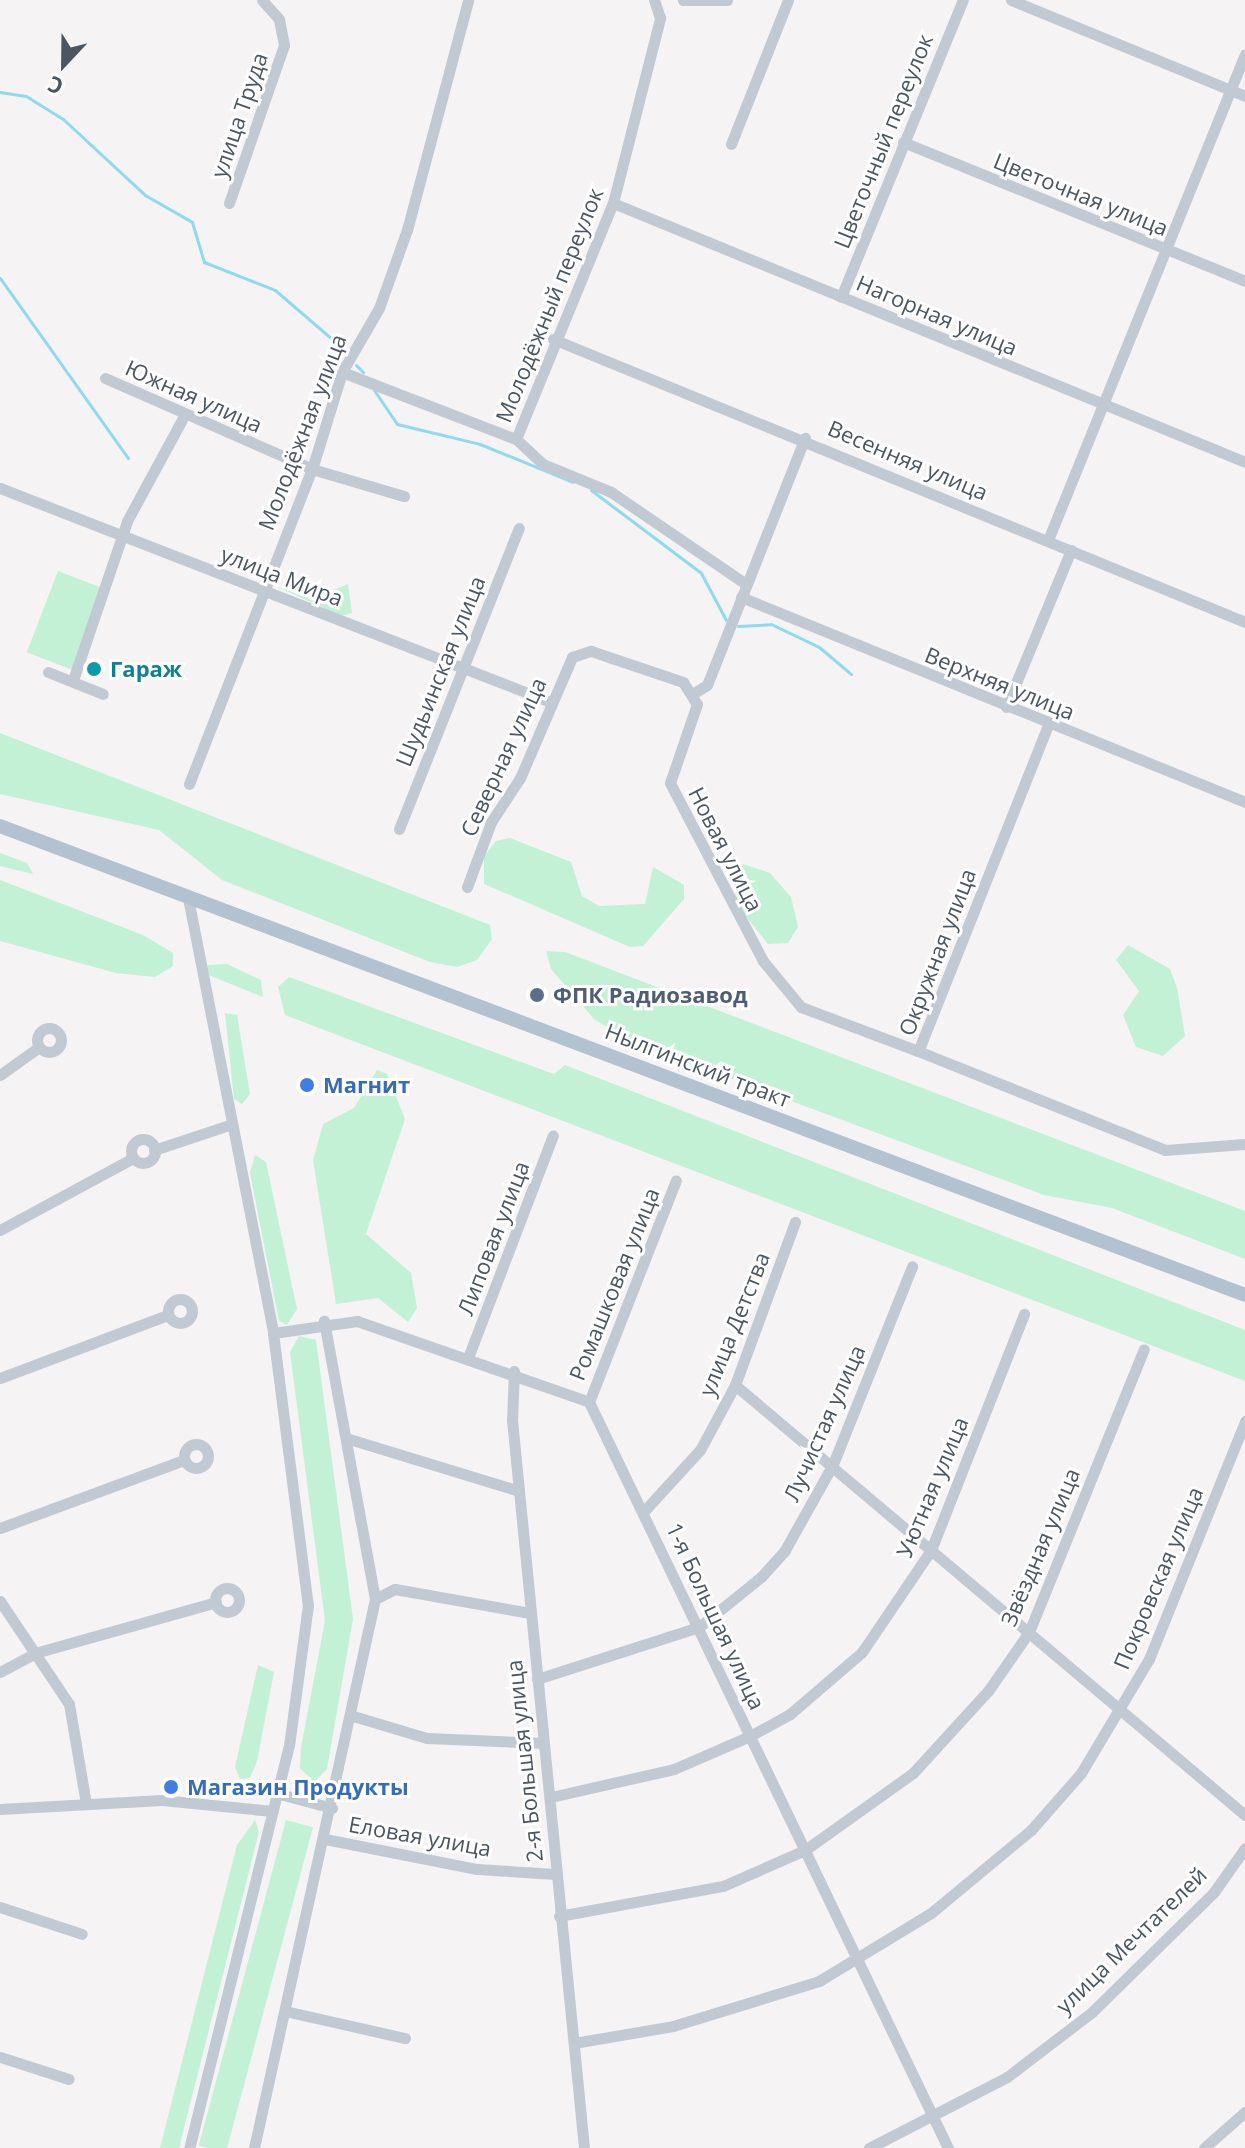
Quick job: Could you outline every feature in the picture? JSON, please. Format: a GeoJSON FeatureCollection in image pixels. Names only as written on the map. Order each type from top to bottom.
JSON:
{"type":"FeatureCollection","features":[{"type":"Feature","properties":{"kind":"main road","name":"Нылгинский тракт"},"geometry":{"type":"LineString","coordinates":[[0,826],[1245,1295]]}},
{"type":"Feature","properties":{"kind":"street","name":"улица Труда"},"geometry":{"type":"LineString","coordinates":[[229,203],[284,45],[279,19],[262,0]]}},
{"type":"Feature","properties":{"kind":"street","name":"Молодёжная улица"},"geometry":{"type":"LineString","coordinates":[[189,784],[260,589],[312,469],[342,372],[379,308],[407,230],[468,0]]}},
{"type":"Feature","properties":{"kind":"street","name":"Молодёжный переулок"},"geometry":{"type":"LineString","coordinates":[[516,439],[553,339],[613,203],[660,18],[654,0]]}},
{"type":"Feature","properties":{"kind":"street"},"geometry":{"type":"LineString","coordinates":[[683,0],[727,0]]}},
{"type":"Feature","properties":{"kind":"street"},"geometry":{"type":"LineString","coordinates":[[731,144],[788,0]]}},
{"type":"Feature","properties":{"kind":"street","name":"Цветочный переулок"},"geometry":{"type":"LineString","coordinates":[[841,297],[963,0]]}},
{"type":"Feature","properties":{"kind":"street"},"geometry":{"type":"LineString","coordinates":[[1011,0],[1245,96]]}},
{"type":"Feature","properties":{"kind":"street"},"geometry":{"type":"LineString","coordinates":[[1048,540],[1245,54]]}},
{"type":"Feature","properties":{"kind":"street","name":"Цветочная улица"},"geometry":{"type":"LineString","coordinates":[[903,142],[1245,281]]}},
{"type":"Feature","properties":{"kind":"street","name":"Нагорная улица"},"geometry":{"type":"LineString","coordinates":[[613,203],[1245,462]]}},
{"type":"Feature","properties":{"kind":"street","name":"Весенняя улица"},"geometry":{"type":"LineString","coordinates":[[553,339],[805,438],[1245,622]]}},
{"type":"Feature","properties":{"kind":"street"},"geometry":{"type":"LineString","coordinates":[[342,372],[516,439],[543,464],[611,492],[746,584]]}},
{"type":"Feature","properties":{"kind":"street","name":"Южная улица"},"geometry":{"type":"LineString","coordinates":[[105,378],[184,416],[312,469],[404,496]]}},
{"type":"Feature","properties":{"kind":"street"},"geometry":{"type":"LineString","coordinates":[[73,680],[122,538],[184,416]]}},
{"type":"Feature","properties":{"kind":"street"},"geometry":{"type":"LineString","coordinates":[[694,693],[707,685],[805,438]]}},
{"type":"Feature","properties":{"kind":"street","name":"улица Мира"},"geometry":{"type":"LineString","coordinates":[[1,492],[551,702]]}},
{"type":"Feature","properties":{"kind":"street","name":"Шудьинская улица"},"geometry":{"type":"LineString","coordinates":[[399,829],[519,528]]}},
{"type":"Feature","properties":{"kind":"street"},"geometry":{"type":"LineString","coordinates":[[1006,707],[1071,550]]}},
{"type":"Feature","properties":{"kind":"street","name":"Верхняя улица"},"geometry":{"type":"LineString","coordinates":[[741,597],[1048,725],[1245,802]]}},
{"type":"Feature","properties":{"kind":"street","name":"Северная улица"},"geometry":{"type":"LineString","coordinates":[[467,887],[572,657],[583,650],[683,682],[694,693]]}},
{"type":"Feature","properties":{"kind":"street"},"geometry":{"type":"LineString","coordinates":[[48,672],[103,694]]}},
{"type":"Feature","properties":{"kind":"street","name":"Новая улица"},"geometry":{"type":"LineString","coordinates":[[694,693],[697,704],[670,783],[763,961],[801,1007],[918,1051]]}},
{"type":"Feature","properties":{"kind":"street","name":"Окружная улица"},"geometry":{"type":"LineString","coordinates":[[1048,725],[918,1051],[1165,1150],[1245,1144]]}},
{"type":"Feature","properties":{"kind":"street"},"geometry":{"type":"LineString","coordinates":[[188,898],[273,1333],[308,1605],[300,1690],[189,2148]]}},
{"type":"Feature","properties":{"kind":"street"},"geometry":{"type":"LineString","coordinates":[[0,1075],[39,1047]]}},
{"type":"Feature","properties":{"kind":"street"},"geometry":{"type":"LineString","coordinates":[[133,1158],[147,1162],[154,1150],[232,1124]]}},
{"type":"Feature","properties":{"kind":"street","name":"Липовая улица"},"geometry":{"type":"LineString","coordinates":[[469,1355],[553,1135]]}},
{"type":"Feature","properties":{"kind":"street"},"geometry":{"type":"LineString","coordinates":[[0,1230],[133,1158],[141,1140],[154,1150]]}},
{"type":"Feature","properties":{"kind":"street","name":"Ромашковая улица"},"geometry":{"type":"LineString","coordinates":[[589,1402],[676,1180]]}},
{"type":"Feature","properties":{"kind":"street","name":"улица Детства"},"geometry":{"type":"LineString","coordinates":[[645,1510],[700,1450],[735,1385],[795,1222]]}},
{"type":"Feature","properties":{"kind":"street","name":"Лучистая улица"},"geometry":{"type":"LineString","coordinates":[[537,1679],[699,1627],[785,1550],[833,1464],[912,1266]]}},
{"type":"Feature","properties":{"kind":"street","name":"Уютная улица"},"geometry":{"type":"LineString","coordinates":[[551,1797],[674,1769],[750,1736],[790,1714],[862,1652],[931,1550],[1024,1314]]}},
{"type":"Feature","properties":{"kind":"street"},"geometry":{"type":"LineString","coordinates":[[0,1378],[168,1315]]}},
{"type":"Feature","properties":{"kind":"street"},"geometry":{"type":"LineString","coordinates":[[273,1333],[324,1321],[357,1321],[469,1355],[589,1402]]}},
{"type":"Feature","properties":{"kind":"street"},"geometry":{"type":"LineString","coordinates":[[254,2148],[353,1716],[375,1599],[324,1321]]}},
{"type":"Feature","properties":{"kind":"street","name":"Звёздная улица"},"geometry":{"type":"LineString","coordinates":[[559,1916],[723,1886],[805,1850],[913,1773],[988,1691],[1029,1632],[1144,1349]]}},
{"type":"Feature","properties":{"kind":"street","name":"2-я Большая улица"},"geometry":{"type":"LineString","coordinates":[[514,1371],[519,1491],[584,2148]]}},
{"type":"Feature","properties":{"kind":"street"},"geometry":{"type":"LineString","coordinates":[[735,1385],[833,1464],[1118,1712],[1245,1815]]}},
{"type":"Feature","properties":{"kind":"street","name":"1-я Большая улица"},"geometry":{"type":"LineString","coordinates":[[589,1402],[645,1510],[948,2148]]}},
{"type":"Feature","properties":{"kind":"street","name":"Покровская улица"},"geometry":{"type":"LineString","coordinates":[[574,2043],[772,1999],[859,1961],[1031,1830],[1081,1773],[1149,1659],[1245,1421]]}},
{"type":"Feature","properties":{"kind":"street"},"geometry":{"type":"LineString","coordinates":[[346,1438],[519,1491]]}},
{"type":"Feature","properties":{"kind":"street"},"geometry":{"type":"LineString","coordinates":[[0,1528],[184,1460]]}},
{"type":"Feature","properties":{"kind":"street"},"geometry":{"type":"LineString","coordinates":[[375,1599],[395,1589],[530,1613]]}},
{"type":"Feature","properties":{"kind":"street"},"geometry":{"type":"LineString","coordinates":[[0,1601],[69,1704],[86,1803]]}},
{"type":"Feature","properties":{"kind":"street"},"geometry":{"type":"LineString","coordinates":[[0,1672],[35,1653],[213,1602]]}},
{"type":"Feature","properties":{"kind":"street"},"geometry":{"type":"LineString","coordinates":[[353,1716],[427,1738],[543,1743]]}},
{"type":"Feature","properties":{"kind":"street"},"geometry":{"type":"LineString","coordinates":[[276,1793],[332,1808]]}},
{"type":"Feature","properties":{"kind":"street"},"geometry":{"type":"LineString","coordinates":[[0,1809],[162,1800],[272,1811]]}},
{"type":"Feature","properties":{"kind":"street","name":"Еловая улица"},"geometry":{"type":"LineString","coordinates":[[325,1839],[477,1869],[555,1874]]}},
{"type":"Feature","properties":{"kind":"street","name":"улица Мечтателей"},"geometry":{"type":"LineString","coordinates":[[869,2148],[933,2118],[1007,2077],[1092,2012],[1214,1892],[1245,1848]]}},
{"type":"Feature","properties":{"kind":"street"},"geometry":{"type":"LineString","coordinates":[[0,1907],[82,1934]]}},
{"type":"Feature","properties":{"kind":"street"},"geometry":{"type":"LineString","coordinates":[[285,2011],[405,2038]]}},
{"type":"Feature","properties":{"kind":"street"},"geometry":{"type":"LineString","coordinates":[[0,2057],[69,2079]]}},
{"type":"Feature","properties":{"kind":"street"},"geometry":{"type":"LineString","coordinates":[[1204,2148],[1245,2112]]}},
{"type":"Feature","properties":{"kind":"green space"},"geometry":{"type":"Polygon","coordinates":[[[914,59],[925,66],[896,120],[891,108],[914,59]]]}},
{"type":"Feature","properties":{"kind":"green space"},"geometry":{"type":"Polygon","coordinates":[[[58,571],[103,588],[72,669],[27,652],[58,571]]]}},
{"type":"Feature","properties":{"kind":"green space"},"geometry":{"type":"Polygon","coordinates":[[[348,584],[352,613],[341,616],[278,587],[318,597],[348,584]]]}},
{"type":"Feature","properties":{"kind":"green space"},"geometry":{"type":"Polygon","coordinates":[[[0,733],[490,925],[492,939],[477,960],[457,967],[430,962],[222,880],[159,830],[0,794],[0,733]]]}},
{"type":"Feature","properties":{"kind":"green space"},"geometry":{"type":"Polygon","coordinates":[[[510,838],[571,862],[582,896],[599,906],[645,904],[653,867],[684,885],[684,899],[643,946],[630,947],[484,884],[484,856],[496,841],[510,838]]]}},
{"type":"Feature","properties":{"kind":"green space"},"geometry":{"type":"Polygon","coordinates":[[[0,853],[27,863],[33,874],[0,866],[0,853]]]}},
{"type":"Feature","properties":{"kind":"green space"},"geometry":{"type":"Polygon","coordinates":[[[743,864],[770,873],[791,897],[798,927],[788,943],[768,944],[737,905],[733,879],[743,864]]]}},
{"type":"Feature","properties":{"kind":"green space"},"geometry":{"type":"Polygon","coordinates":[[[0,880],[143,935],[173,953],[173,966],[155,977],[116,973],[0,941],[0,880]]]}},
{"type":"Feature","properties":{"kind":"green space"},"geometry":{"type":"Polygon","coordinates":[[[1128,945],[1170,969],[1177,988],[1185,1036],[1163,1056],[1136,1047],[1123,1015],[1139,991],[1116,960],[1128,945]]]}},
{"type":"Feature","properties":{"kind":"green space"},"geometry":{"type":"Polygon","coordinates":[[[546,951],[565,952],[1245,1211],[1245,1259],[1112,1208],[1044,1195],[627,1040],[594,1019],[551,969],[546,951]]]}},
{"type":"Feature","properties":{"kind":"green space"},"geometry":{"type":"Polygon","coordinates":[[[227,964],[261,980],[263,997],[206,974],[208,965],[227,964]]]}},
{"type":"Feature","properties":{"kind":"green space"},"geometry":{"type":"Polygon","coordinates":[[[289,977],[554,1074],[565,1065],[1245,1330],[1245,1381],[285,1015],[278,987],[289,977]]]}},
{"type":"Feature","properties":{"kind":"green space"},"geometry":{"type":"Polygon","coordinates":[[[225,1013],[237,1015],[250,1094],[242,1104],[234,1099],[225,1013]]]}},
{"type":"Feature","properties":{"kind":"green space"},"geometry":{"type":"Polygon","coordinates":[[[377,1070],[387,1074],[405,1119],[366,1234],[411,1273],[417,1308],[408,1322],[378,1298],[336,1304],[313,1160],[323,1124],[354,1108],[377,1070]]]}},
{"type":"Feature","properties":{"kind":"green space"},"geometry":{"type":"Polygon","coordinates":[[[255,1155],[266,1162],[297,1309],[287,1325],[279,1321],[250,1173],[255,1155]]]}},
{"type":"Feature","properties":{"kind":"green space"},"geometry":{"type":"Polygon","coordinates":[[[299,1336],[316,1340],[353,1619],[327,1769],[314,1782],[300,1768],[301,1747],[325,1621],[290,1352],[299,1336]]]}},
{"type":"Feature","properties":{"kind":"green space"},"geometry":{"type":"Polygon","coordinates":[[[258,1665],[274,1672],[257,1761],[250,1778],[240,1779],[235,1767],[258,1665]]]}},
{"type":"Feature","properties":{"kind":"green space"},"geometry":{"type":"Polygon","coordinates":[[[255,1820],[259,1832],[179,2148],[160,2148],[237,1845],[255,1820]]]}},
{"type":"Feature","properties":{"kind":"green space"},"geometry":{"type":"Polygon","coordinates":[[[286,1820],[313,1827],[227,2148],[199,2146],[286,1820]]]}},
{"type":"Feature","properties":{"kind":"waterway"},"geometry":{"type":"LineString","coordinates":[[0,92],[26,96],[63,119],[145,195],[192,222],[204,262],[275,290],[339,345]]}},
{"type":"Feature","properties":{"kind":"waterway"},"geometry":{"type":"LineString","coordinates":[[0,278],[128,458]]}},
{"type":"Feature","properties":{"kind":"waterway"},"geometry":{"type":"LineString","coordinates":[[356,365],[363,372]]}},
{"type":"Feature","properties":{"kind":"waterway"},"geometry":{"type":"LineString","coordinates":[[374,390],[397,424],[480,444],[573,482]]}},
{"type":"Feature","properties":{"kind":"waterway"},"geometry":{"type":"LineString","coordinates":[[591,490],[701,573],[726,620]]}},
{"type":"Feature","properties":{"kind":"waterway"},"geometry":{"type":"LineString","coordinates":[[738,626],[771,624],[819,647],[851,674]]}},
{"type":"Feature","properties":{"kind":"place","name":"Гараж"},"geometry":{"type":"Point","coordinates":[94,669]}},
{"type":"Feature","properties":{"kind":"place","name":"ФПК Радиозавод"},"geometry":{"type":"Point","coordinates":[537,995]}},
{"type":"Feature","properties":{"kind":"place","name":"Магнит"},"geometry":{"type":"Point","coordinates":[307,1085]}},
{"type":"Feature","properties":{"kind":"place","name":"Магазин Продукты"},"geometry":{"type":"Point","coordinates":[171,1787]}}]}
